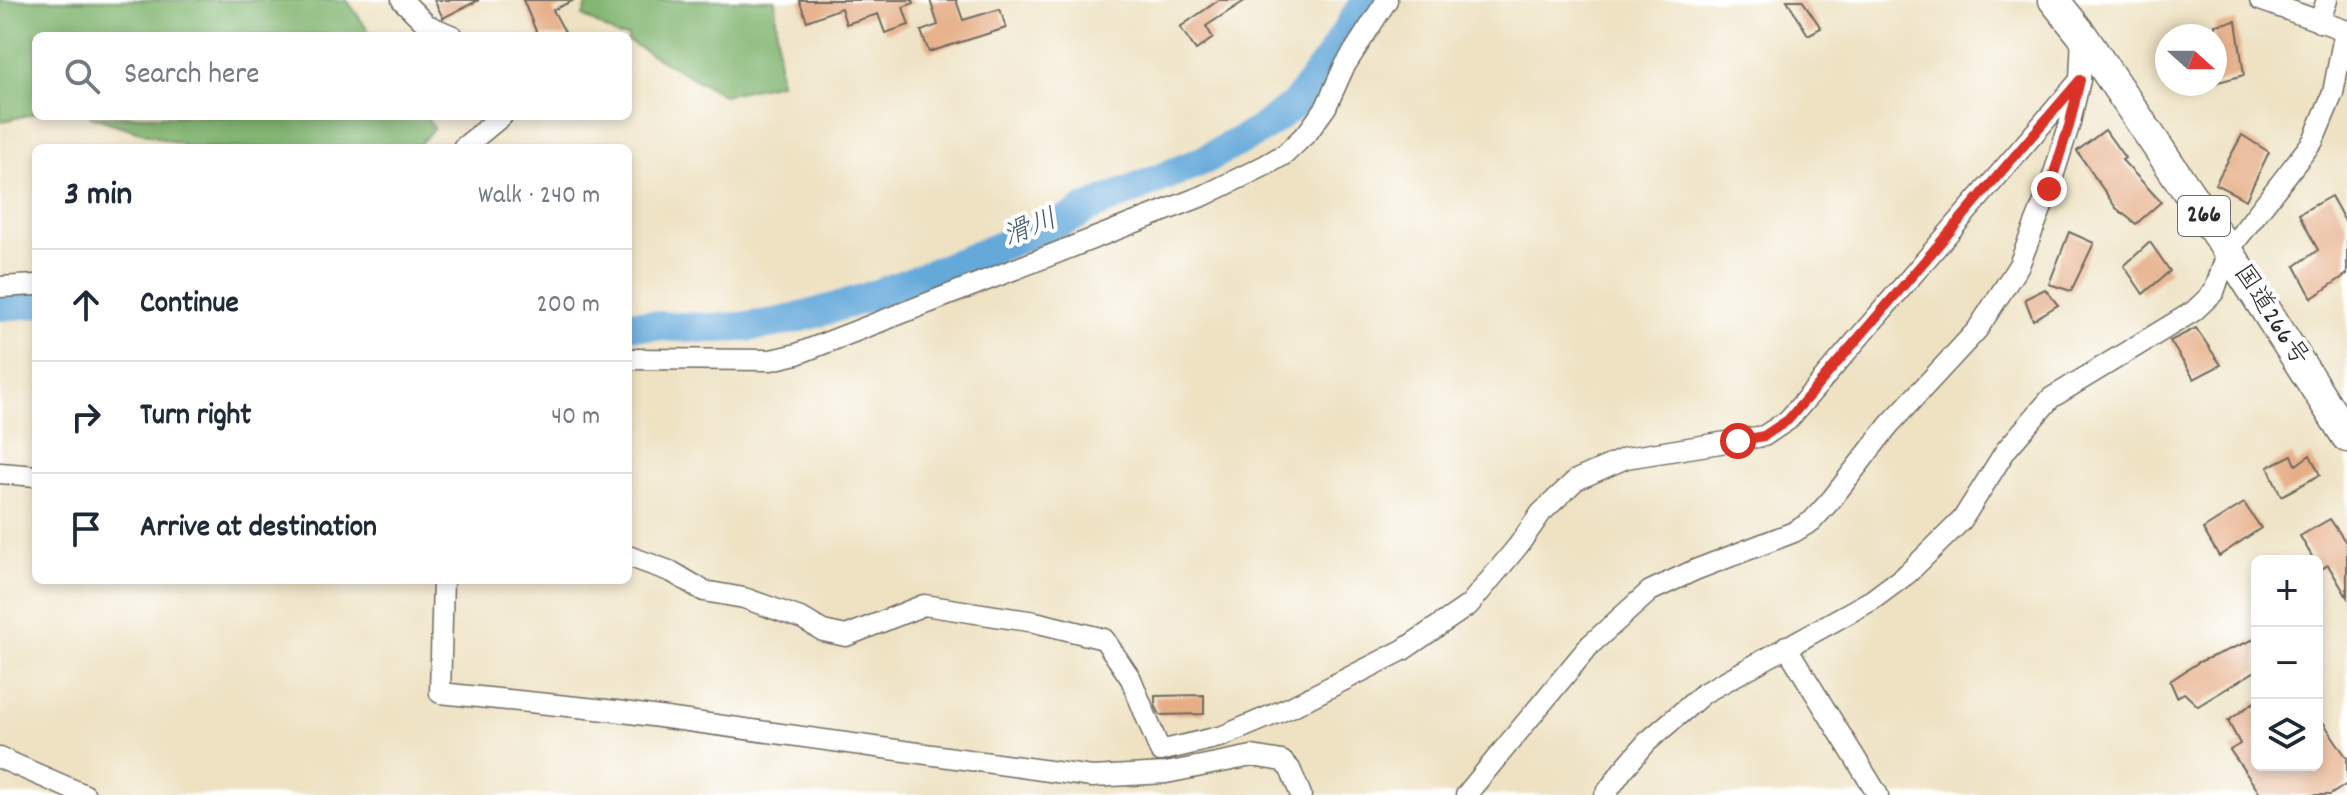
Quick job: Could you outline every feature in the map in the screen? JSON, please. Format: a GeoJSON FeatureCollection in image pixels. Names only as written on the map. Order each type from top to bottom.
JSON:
{"type":"FeatureCollection","features":[{"type":"Feature","properties":{"kind":"highway","name":"国道266号"},"geometry":{"type":"LineString","coordinates":[[2054,0],[2082,35],[2228,251],[2347,437]]}},
{"type":"Feature","properties":{"kind":"street"},"geometry":{"type":"LineString","coordinates":[[402,0],[427,25],[444,32]]}},
{"type":"Feature","properties":{"kind":"street"},"geometry":{"type":"LineString","coordinates":[[632,359],[771,360],[797,354],[1205,195],[1276,160],[1308,132],[1326,107],[1344,67],[1387,0]]}},
{"type":"Feature","properties":{"kind":"street"},"geometry":{"type":"LineString","coordinates":[[1605,795],[1647,742],[1704,693],[1872,600],[1907,574],[1962,520],[2006,450],[2051,398],[2194,311],[2214,292],[2228,251],[2313,141],[2333,93],[2346,30],[2260,0]]}},
{"type":"Feature","properties":{"kind":"street"},"geometry":{"type":"LineString","coordinates":[[2319,22],[2327,0]]}},
{"type":"Feature","properties":{"kind":"street"},"geometry":{"type":"LineString","coordinates":[[1466,795],[1590,645],[1650,591],[1794,532],[1812,521],[1889,425],[1977,330],[2019,265],[2065,139],[2080,80],[2082,35]]}},
{"type":"Feature","properties":{"kind":"street"},"geometry":{"type":"LineString","coordinates":[[632,557],[672,572],[704,591],[744,598],[803,619],[823,631],[846,636],[924,605],[1035,622],[1104,639],[1131,679],[1160,751],[1223,736],[1291,707],[1403,650],[1452,618],[1469,605],[1541,513],[1576,480],[1626,458],[1764,436],[1788,420],[2080,80]]}},
{"type":"Feature","properties":{"kind":"street"},"geometry":{"type":"LineString","coordinates":[[468,144],[497,120]]}},
{"type":"Feature","properties":{"kind":"street"},"geometry":{"type":"LineString","coordinates":[[0,287],[32,285]]}},
{"type":"Feature","properties":{"kind":"street"},"geometry":{"type":"LineString","coordinates":[[0,473],[32,476]]}},
{"type":"Feature","properties":{"kind":"street"},"geometry":{"type":"LineString","coordinates":[[443,584],[440,693],[616,711],[1092,777],[1166,773],[1252,756],[1282,761],[1290,769],[1301,795]]}},
{"type":"Feature","properties":{"kind":"street"},"geometry":{"type":"LineString","coordinates":[[1786,646],[1878,795]]}},
{"type":"Feature","properties":{"kind":"street"},"geometry":{"type":"LineString","coordinates":[[0,758],[85,795]]}},
{"type":"Feature","properties":{"kind":"green space"},"geometry":{"type":"Polygon","coordinates":[[[0,0],[347,0],[369,32],[32,32],[32,114],[0,122],[0,0]]]}},
{"type":"Feature","properties":{"kind":"green space"},"geometry":{"type":"Polygon","coordinates":[[[589,0],[775,0],[780,83],[723,95],[632,43],[632,32],[611,32],[583,16],[589,0]]]}},
{"type":"Feature","properties":{"kind":"green space"},"geometry":{"type":"Polygon","coordinates":[[[102,120],[429,120],[434,128],[420,144],[179,144],[102,120]]]}},
{"type":"Feature","properties":{"kind":"building"},"geometry":{"type":"Polygon","coordinates":[[[434,0],[479,0],[443,18],[434,0]]]}},
{"type":"Feature","properties":{"kind":"building"},"geometry":{"type":"Polygon","coordinates":[[[523,0],[574,0],[553,10],[565,32],[536,32],[523,0]]]}},
{"type":"Feature","properties":{"kind":"building"},"geometry":{"type":"Polygon","coordinates":[[[799,0],[913,0],[914,3],[903,7],[909,25],[885,33],[878,14],[846,24],[841,8],[807,21],[799,0]]]}},
{"type":"Feature","properties":{"kind":"building"},"geometry":{"type":"Polygon","coordinates":[[[930,0],[956,0],[963,20],[1000,9],[1006,28],[929,52],[921,31],[938,25],[930,0]]]}},
{"type":"Feature","properties":{"kind":"building"},"geometry":{"type":"Polygon","coordinates":[[[1219,0],[1246,0],[1206,26],[1213,38],[1196,50],[1180,27],[1219,0]]]}},
{"type":"Feature","properties":{"kind":"building"},"geometry":{"type":"Polygon","coordinates":[[[1787,0],[1802,0],[1821,28],[1808,35],[1787,0]]]}},
{"type":"Feature","properties":{"kind":"building"},"geometry":{"type":"Polygon","coordinates":[[[2236,21],[2244,75],[2227,80],[2227,24],[2220,24],[2236,21]]]}},
{"type":"Feature","properties":{"kind":"building"},"geometry":{"type":"Polygon","coordinates":[[[2105,130],[2125,158],[2122,160],[2161,202],[2136,224],[2116,208],[2077,151],[2105,130]]]}},
{"type":"Feature","properties":{"kind":"building"},"geometry":{"type":"Polygon","coordinates":[[[2242,135],[2269,152],[2246,200],[2215,184],[2242,135]]]}},
{"type":"Feature","properties":{"kind":"building"},"geometry":{"type":"Polygon","coordinates":[[[2331,196],[2347,225],[2347,274],[2312,298],[2295,266],[2318,250],[2299,214],[2331,196]]]}},
{"type":"Feature","properties":{"kind":"building"},"geometry":{"type":"Polygon","coordinates":[[[2069,232],[2094,243],[2071,291],[2049,284],[2069,232]]]}},
{"type":"Feature","properties":{"kind":"building"},"geometry":{"type":"Polygon","coordinates":[[[2150,242],[2170,271],[2143,294],[2124,266],[2150,242]]]}},
{"type":"Feature","properties":{"kind":"building"},"geometry":{"type":"Polygon","coordinates":[[[2045,289],[2058,305],[2033,320],[2025,299],[2045,289]]]}},
{"type":"Feature","properties":{"kind":"building"},"geometry":{"type":"Polygon","coordinates":[[[2196,328],[2221,365],[2194,379],[2170,341],[2196,328]]]}},
{"type":"Feature","properties":{"kind":"building"},"geometry":{"type":"Polygon","coordinates":[[[2292,455],[2296,465],[2310,455],[2320,475],[2281,496],[2268,467],[2292,455]]]}},
{"type":"Feature","properties":{"kind":"building"},"geometry":{"type":"Polygon","coordinates":[[[2244,503],[2261,528],[2219,556],[2203,529],[2244,503]]]}},
{"type":"Feature","properties":{"kind":"building"},"geometry":{"type":"Polygon","coordinates":[[[2330,519],[2347,544],[2347,597],[2328,565],[2323,568],[2323,555],[2311,555],[2300,536],[2330,519]]]}},
{"type":"Feature","properties":{"kind":"building"},"geometry":{"type":"Polygon","coordinates":[[[2251,640],[2251,674],[2198,706],[2184,693],[2177,697],[2170,681],[2199,662],[2251,640]]]}},
{"type":"Feature","properties":{"kind":"building"},"geometry":{"type":"Polygon","coordinates":[[[1204,695],[1204,714],[1160,715],[1155,705],[1155,696],[1204,695]]]}},
{"type":"Feature","properties":{"kind":"building"},"geometry":{"type":"Polygon","coordinates":[[[2251,704],[2251,771],[2323,771],[2323,722],[2347,758],[2347,784],[2330,795],[2261,795],[2230,750],[2240,744],[2228,721],[2251,704]]]}},
{"type":"Feature","properties":{"kind":"waterway","name":"滑川"},"geometry":{"type":"LineString","coordinates":[[632,324],[742,327],[818,313],[930,274],[1204,160],[1260,130],[1296,103],[1366,0]]}},
{"type":"Feature","properties":{"kind":"waterway","name":"滑川"},"geometry":{"type":"LineString","coordinates":[[0,306],[32,303]]}},
{"type":"Feature","properties":{"kind":"route"},"geometry":{"type":"LineString","coordinates":[[1738,441],[1764,436],[1788,420],[2080,80],[2049,189]]}}]}
